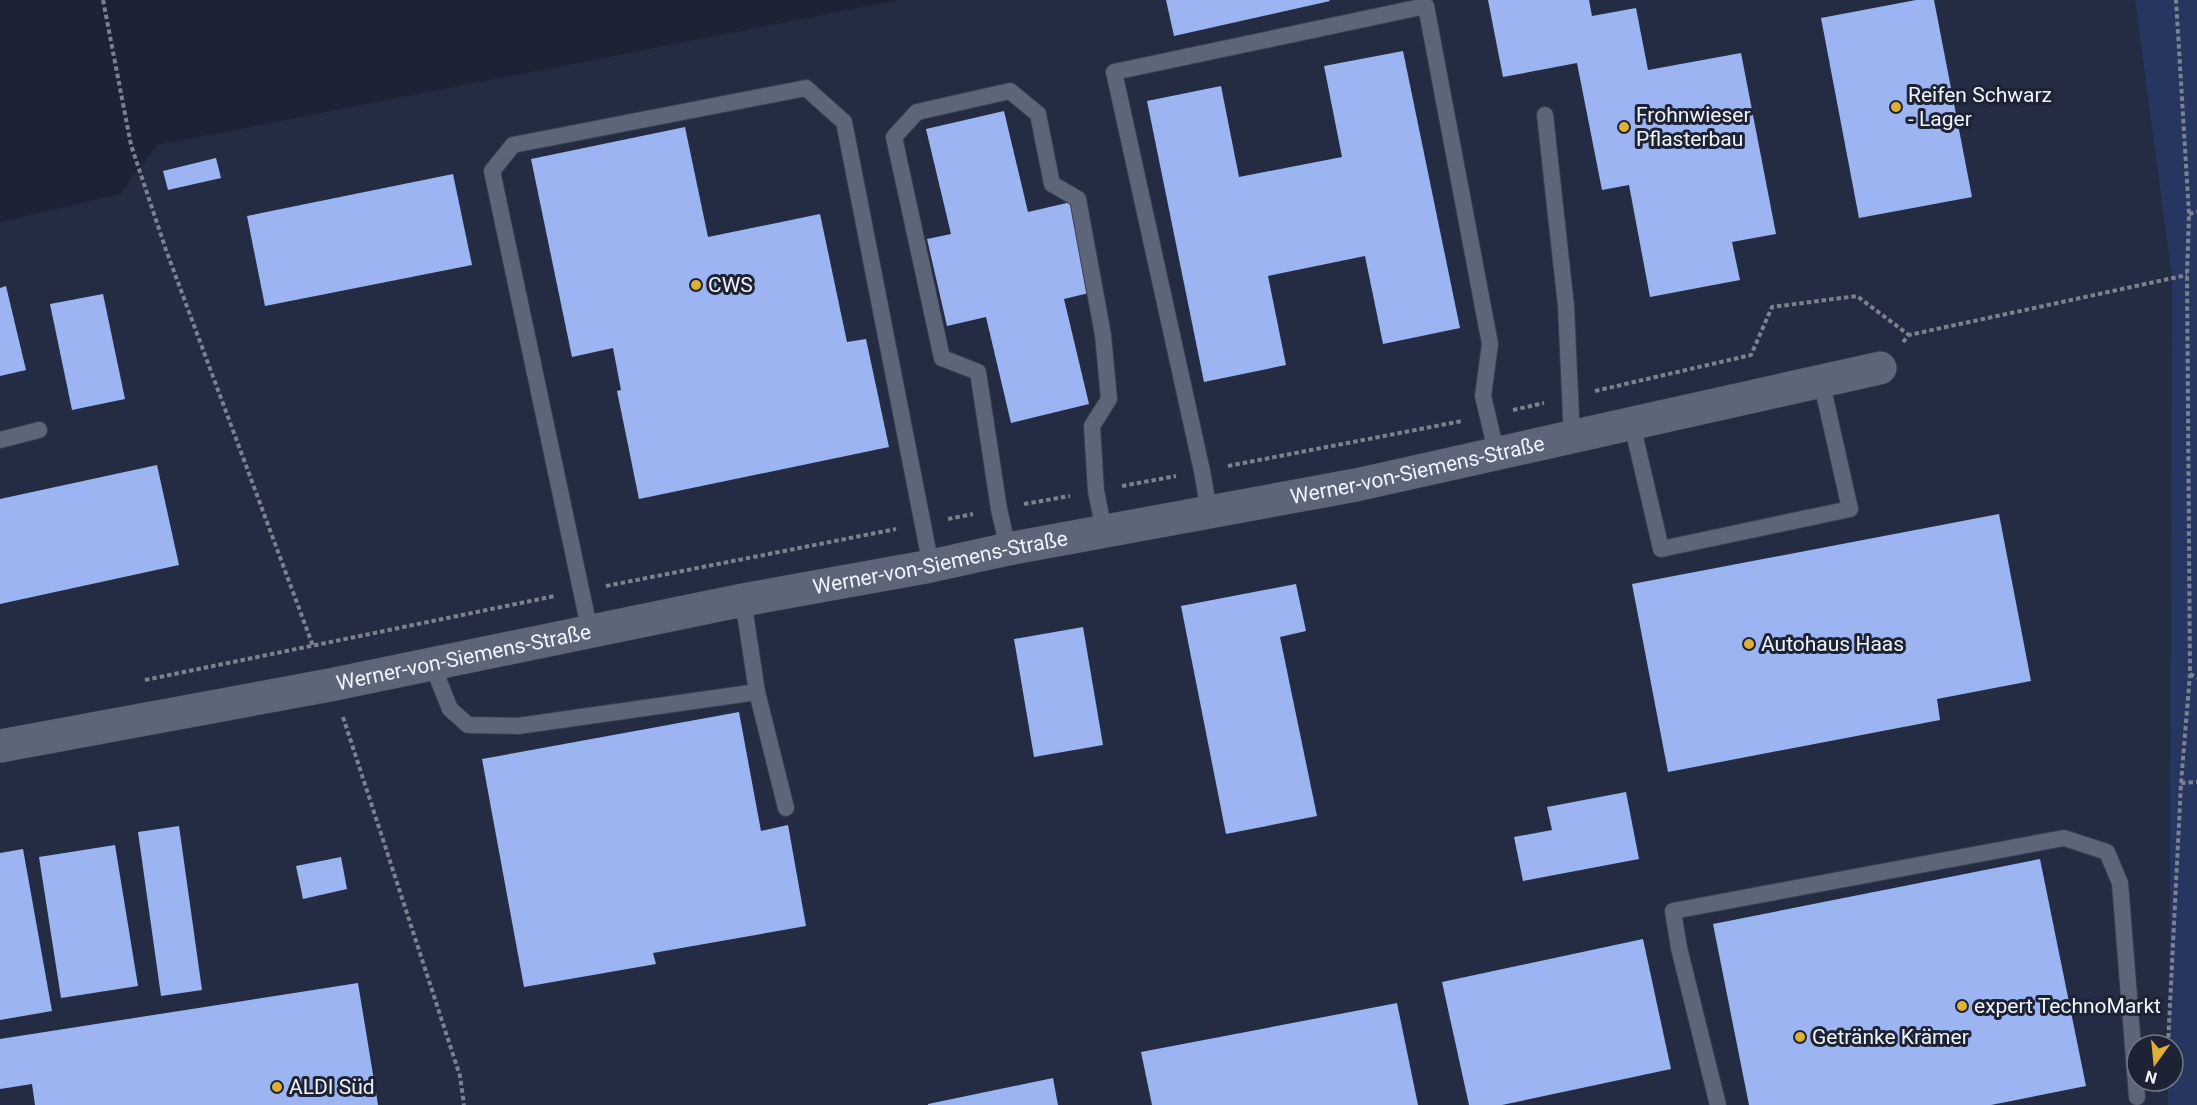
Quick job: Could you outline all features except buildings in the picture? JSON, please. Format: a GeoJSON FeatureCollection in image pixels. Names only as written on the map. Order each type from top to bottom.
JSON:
{"type":"FeatureCollection","features":[{"type":"Feature","properties":{"kind":"street","name":"Werner-von-Siemens-Straße"},"geometry":{"type":"LineString","coordinates":[[0,746],[330,685],[743,600],[1356,485],[1572,439],[1821,380],[1880,369]]}},
{"type":"Feature","properties":{"kind":"lane"},"geometry":{"type":"LineString","coordinates":[[1209,511],[1114,72],[1426,6],[1490,344],[1483,396],[1497,455]]}},
{"type":"Feature","properties":{"kind":"lane"},"geometry":{"type":"LineString","coordinates":[[590,632],[492,171],[513,145],[806,88],[844,122],[932,566]]}},
{"type":"Feature","properties":{"kind":"lane"},"geometry":{"type":"LineString","coordinates":[[1008,549],[999,509],[978,372],[942,358],[894,137],[916,112],[1010,91],[1038,114],[1052,184],[1078,199],[1103,335],[1109,399],[1092,426],[1096,491],[1104,531]]}},
{"type":"Feature","properties":{"kind":"lane"},"geometry":{"type":"LineString","coordinates":[[1545,115],[1566,306],[1572,439]]}},
{"type":"Feature","properties":{"kind":"lane"},"geometry":{"type":"LineString","coordinates":[[1632,424],[1661,549],[1850,509],[1821,380]]}},
{"type":"Feature","properties":{"kind":"lane"},"geometry":{"type":"LineString","coordinates":[[0,440],[39,430]]}},
{"type":"Feature","properties":{"kind":"lane"},"geometry":{"type":"LineString","coordinates":[[743,600],[757,692],[786,808]]}},
{"type":"Feature","properties":{"kind":"lane"},"geometry":{"type":"LineString","coordinates":[[432,664],[450,709],[468,725],[518,726],[757,692]]}},
{"type":"Feature","properties":{"kind":"lane"},"geometry":{"type":"LineString","coordinates":[[1718,1105],[1679,948],[1673,910],[2064,838],[2107,852],[2120,883],[2137,1097]]}},
{"type":"Feature","properties":{"kind":"path"},"geometry":{"type":"LineString","coordinates":[[103,0],[131,145],[170,261],[313,645],[348,729],[396,885],[460,1076],[464,1105]]}},
{"type":"Feature","properties":{"kind":"path"},"geometry":{"type":"LineString","coordinates":[[2169,1033],[2181,783],[2190,674],[2187,275],[2189,214],[2176,0]]}},
{"type":"Feature","properties":{"kind":"path"},"geometry":{"type":"LineString","coordinates":[[2189,214],[2197,212]]}},
{"type":"Feature","properties":{"kind":"path"},"geometry":{"type":"LineString","coordinates":[[1880,369],[1909,336],[2187,275]]}},
{"type":"Feature","properties":{"kind":"path"},"geometry":{"type":"LineString","coordinates":[[2190,674],[2197,678]]}},
{"type":"Feature","properties":{"kind":"path"},"geometry":{"type":"LineString","coordinates":[[2181,783],[2197,782]]}},
{"type":"Feature","properties":{"kind":"shaded area"},"geometry":{"type":"Polygon","coordinates":[[[899,0],[2135,0],[2172,279],[2169,1033],[2125,1033],[2125,1093],[2168,1093],[2168,1105],[0,1105],[0,222],[120,194],[157,145],[899,0]]]}},
{"type":"Feature","properties":{"kind":"shaded area"},"geometry":{"type":"Polygon","coordinates":[[[2135,0],[2197,0],[2197,1105],[2168,1105],[2168,1093],[2185,1093],[2185,1033],[2169,1033],[2172,279],[2135,0]]]}},
{"type":"Feature","properties":{"kind":"place","name":"Reifen Schwarz - Lager"},"geometry":{"type":"Point","coordinates":[1896,107]}},
{"type":"Feature","properties":{"kind":"place","name":"Frohnwieser Pflasterbau"},"geometry":{"type":"Point","coordinates":[1624,127]}},
{"type":"Feature","properties":{"kind":"place","name":"CWS"},"geometry":{"type":"Point","coordinates":[696,285]}},
{"type":"Feature","properties":{"kind":"place","name":"Autohaus Haas"},"geometry":{"type":"Point","coordinates":[1749,644]}},
{"type":"Feature","properties":{"kind":"place","name":"expert TechnoMarkt"},"geometry":{"type":"Point","coordinates":[1962,1006]}},
{"type":"Feature","properties":{"kind":"place","name":"Getränke Krämer"},"geometry":{"type":"Point","coordinates":[1800,1037]}},
{"type":"Feature","properties":{"kind":"place","name":"ALDI Süd"},"geometry":{"type":"Point","coordinates":[277,1087]}}]}
